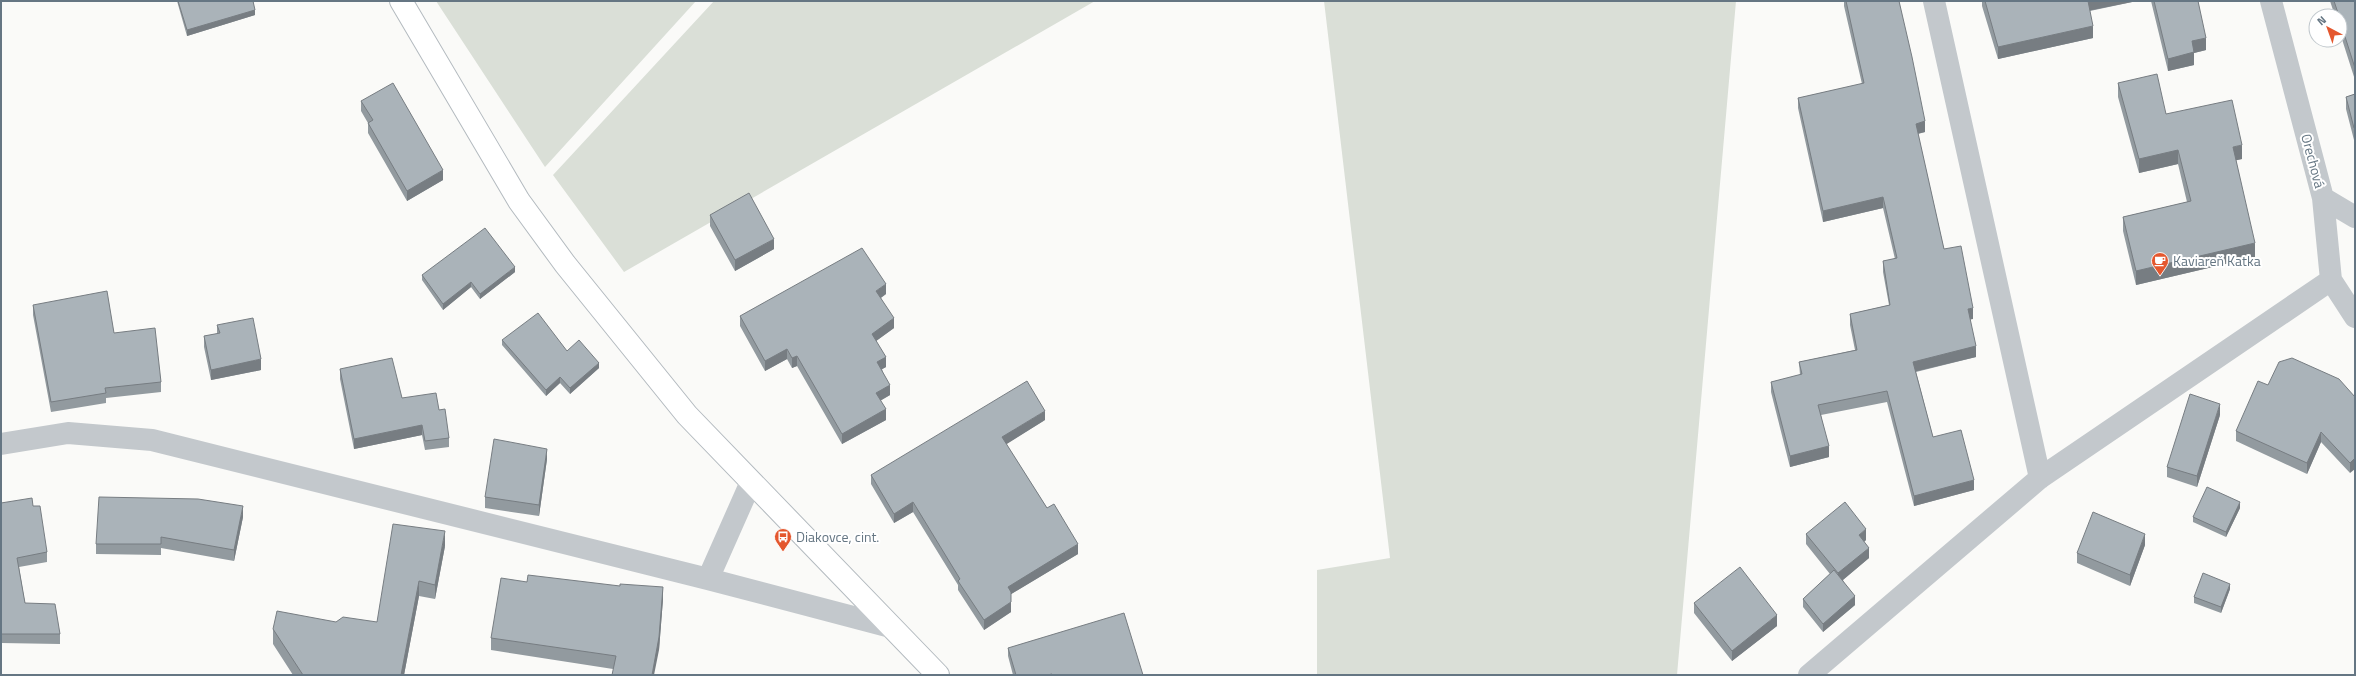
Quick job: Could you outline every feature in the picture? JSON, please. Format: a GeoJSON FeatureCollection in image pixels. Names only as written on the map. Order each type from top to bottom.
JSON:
{"type":"FeatureCollection","features":[{"type":"Feature","properties":{"kind":"street"},"geometry":{"type":"LineString","coordinates":[[401,1],[519,201],[565,264],[687,415],[938,675]]}},
{"type":"Feature","properties":{"kind":"street"},"geometry":{"type":"LineString","coordinates":[[1934,1],[2040,478]]}},
{"type":"Feature","properties":{"kind":"street","name":"Orechová"},"geometry":{"type":"LineString","coordinates":[[2271,1],[2323,198],[2331,280],[2355,317]]}},
{"type":"Feature","properties":{"kind":"street"},"geometry":{"type":"LineString","coordinates":[[2323,198],[2355,217]]}},
{"type":"Feature","properties":{"kind":"street"},"geometry":{"type":"LineString","coordinates":[[1809,675],[2040,478],[2331,280]]}},
{"type":"Feature","properties":{"kind":"street"},"geometry":{"type":"LineString","coordinates":[[1,444],[68,433],[152,440],[708,579],[891,627]]}},
{"type":"Feature","properties":{"kind":"street"},"geometry":{"type":"LineString","coordinates":[[708,579],[751,482]]}},
{"type":"Feature","properties":{"kind":"shaded area"},"geometry":{"type":"Polygon","coordinates":[[[436,1],[696,1],[545,167],[436,1]]]}},
{"type":"Feature","properties":{"kind":"shaded area"},"geometry":{"type":"Polygon","coordinates":[[[714,1],[1095,1],[624,272],[553,175],[714,1]]]}},
{"type":"Feature","properties":{"kind":"shaded area"},"geometry":{"type":"Polygon","coordinates":[[[1324,1],[1736,1],[1677,675],[1317,675],[1317,570],[1390,558],[1324,1]]]}},
{"type":"Feature","properties":{"kind":"building"},"geometry":{"type":"Polygon","coordinates":[[[178,1],[253,1],[255,10],[187,30],[178,1]]]}},
{"type":"Feature","properties":{"kind":"building"},"geometry":{"type":"Polygon","coordinates":[[[1846,1],[1899,1],[1925,121],[1916,124],[1944,249],[1961,246],[1973,308],[1968,309],[1976,346],[1913,362],[1933,437],[1961,430],[1974,480],[1914,496],[1887,391],[1818,405],[1829,446],[1790,456],[1771,382],[1802,374],[1799,362],[1857,350],[1850,314],[1890,305],[1883,261],[1897,258],[1883,197],[1823,211],[1798,98],[1864,83],[1846,1]]]}},
{"type":"Feature","properties":{"kind":"building"},"geometry":{"type":"Polygon","coordinates":[[[1985,1],[2088,1],[2093,26],[1998,47],[1985,1]]]}},
{"type":"Feature","properties":{"kind":"building"},"geometry":{"type":"Polygon","coordinates":[[[2154,1],[2198,1],[2206,38],[2192,41],[2194,52],[2168,59],[2154,1]]]}},
{"type":"Feature","properties":{"kind":"building"},"geometry":{"type":"Polygon","coordinates":[[[2334,1],[2355,1],[2355,68],[2348,46],[2348,8],[2336,8],[2334,1]]]}},
{"type":"Feature","properties":{"kind":"building"},"geometry":{"type":"Polygon","coordinates":[[[2157,74],[2166,114],[2232,100],[2242,145],[2233,147],[2255,243],[2136,271],[2123,217],[2191,201],[2178,150],[2139,159],[2118,83],[2157,74]]]}},
{"type":"Feature","properties":{"kind":"building"},"geometry":{"type":"Polygon","coordinates":[[[393,83],[443,170],[407,191],[368,123],[373,120],[361,101],[393,83]]]}},
{"type":"Feature","properties":{"kind":"building"},"geometry":{"type":"Polygon","coordinates":[[[2355,94],[2355,128],[2354,128],[2346,97],[2355,94]]]}},
{"type":"Feature","properties":{"kind":"building"},"geometry":{"type":"Polygon","coordinates":[[[749,193],[774,239],[735,260],[710,215],[749,193]]]}},
{"type":"Feature","properties":{"kind":"building"},"geometry":{"type":"Polygon","coordinates":[[[485,228],[515,267],[480,294],[471,282],[443,304],[422,275],[485,228]]]}},
{"type":"Feature","properties":{"kind":"building"},"geometry":{"type":"Polygon","coordinates":[[[862,248],[886,284],[876,291],[894,318],[872,334],[886,357],[877,362],[890,385],[876,393],[886,409],[842,434],[797,356],[792,358],[787,349],[765,361],[740,316],[862,248]]]}},
{"type":"Feature","properties":{"kind":"building"},"geometry":{"type":"Polygon","coordinates":[[[107,291],[114,333],[155,328],[161,382],[105,388],[106,393],[51,402],[33,305],[107,291]]]}},
{"type":"Feature","properties":{"kind":"building"},"geometry":{"type":"Polygon","coordinates":[[[538,313],[567,351],[579,340],[599,363],[570,388],[560,377],[546,390],[502,340],[538,313]]]}},
{"type":"Feature","properties":{"kind":"building"},"geometry":{"type":"Polygon","coordinates":[[[253,318],[261,359],[211,370],[204,336],[220,333],[217,325],[253,318]]]}},
{"type":"Feature","properties":{"kind":"building"},"geometry":{"type":"Polygon","coordinates":[[[392,358],[402,398],[436,393],[439,410],[445,409],[449,438],[425,441],[422,425],[354,439],[340,369],[392,358]]]}},
{"type":"Feature","properties":{"kind":"building"},"geometry":{"type":"Polygon","coordinates":[[[2292,358],[2339,379],[2355,397],[2355,458],[2350,463],[2321,432],[2307,463],[2236,431],[2258,381],[2268,385],[2279,362],[2292,358]]]}},
{"type":"Feature","properties":{"kind":"building"},"geometry":{"type":"Polygon","coordinates":[[[1027,381],[1045,411],[1002,437],[1047,508],[1054,504],[1078,544],[1008,587],[1011,592],[1011,602],[984,620],[958,581],[960,579],[913,502],[894,514],[871,475],[1027,381]]]}},
{"type":"Feature","properties":{"kind":"building"},"geometry":{"type":"Polygon","coordinates":[[[2190,394],[2220,404],[2197,476],[2167,467],[2190,394]]]}},
{"type":"Feature","properties":{"kind":"building"},"geometry":{"type":"Polygon","coordinates":[[[494,439],[547,449],[539,505],[485,497],[494,439]]]}},
{"type":"Feature","properties":{"kind":"building"},"geometry":{"type":"Polygon","coordinates":[[[2207,487],[2240,502],[2226,532],[2193,517],[2207,487]]]}},
{"type":"Feature","properties":{"kind":"building"},"geometry":{"type":"Polygon","coordinates":[[[99,497],[198,499],[243,506],[234,550],[161,537],[161,544],[96,544],[99,497]]]}},
{"type":"Feature","properties":{"kind":"building"},"geometry":{"type":"Polygon","coordinates":[[[32,498],[33,506],[40,506],[47,552],[17,558],[25,603],[55,604],[60,634],[1,634],[1,503],[32,498]]]}},
{"type":"Feature","properties":{"kind":"building"},"geometry":{"type":"Polygon","coordinates":[[[1845,502],[1866,529],[1859,535],[1869,548],[1838,573],[1806,534],[1845,502]]]}},
{"type":"Feature","properties":{"kind":"building"},"geometry":{"type":"Polygon","coordinates":[[[2093,512],[2145,534],[2130,575],[2077,553],[2093,512]]]}},
{"type":"Feature","properties":{"kind":"building"},"geometry":{"type":"Polygon","coordinates":[[[393,524],[445,531],[435,585],[419,581],[401,675],[303,675],[273,629],[277,611],[336,622],[343,617],[377,622],[393,524]]]}},
{"type":"Feature","properties":{"kind":"building"},"geometry":{"type":"Polygon","coordinates":[[[1740,567],[1777,615],[1732,651],[1694,603],[1740,567]]]}},
{"type":"Feature","properties":{"kind":"building"},"geometry":{"type":"Polygon","coordinates":[[[1834,570],[1855,596],[1823,624],[1803,599],[1834,570]]]}},
{"type":"Feature","properties":{"kind":"building"},"geometry":{"type":"Polygon","coordinates":[[[2203,573],[2230,584],[2221,607],[2194,597],[2203,573]]]}},
{"type":"Feature","properties":{"kind":"building"},"geometry":{"type":"Polygon","coordinates":[[[528,575],[620,586],[620,584],[663,587],[659,637],[652,675],[612,675],[616,656],[491,638],[501,578],[527,582],[528,575]]]}},
{"type":"Feature","properties":{"kind":"building"},"geometry":{"type":"Polygon","coordinates":[[[1124,613],[1143,675],[1016,675],[1008,648],[1124,613]]]}},
{"type":"Feature","properties":{"kind":"place","name":"Kaviareň Katka"},"geometry":{"type":"Point","coordinates":[2160,276]}},
{"type":"Feature","properties":{"kind":"place","name":"Diakovce, cint."},"geometry":{"type":"Point","coordinates":[783,552]}}]}
